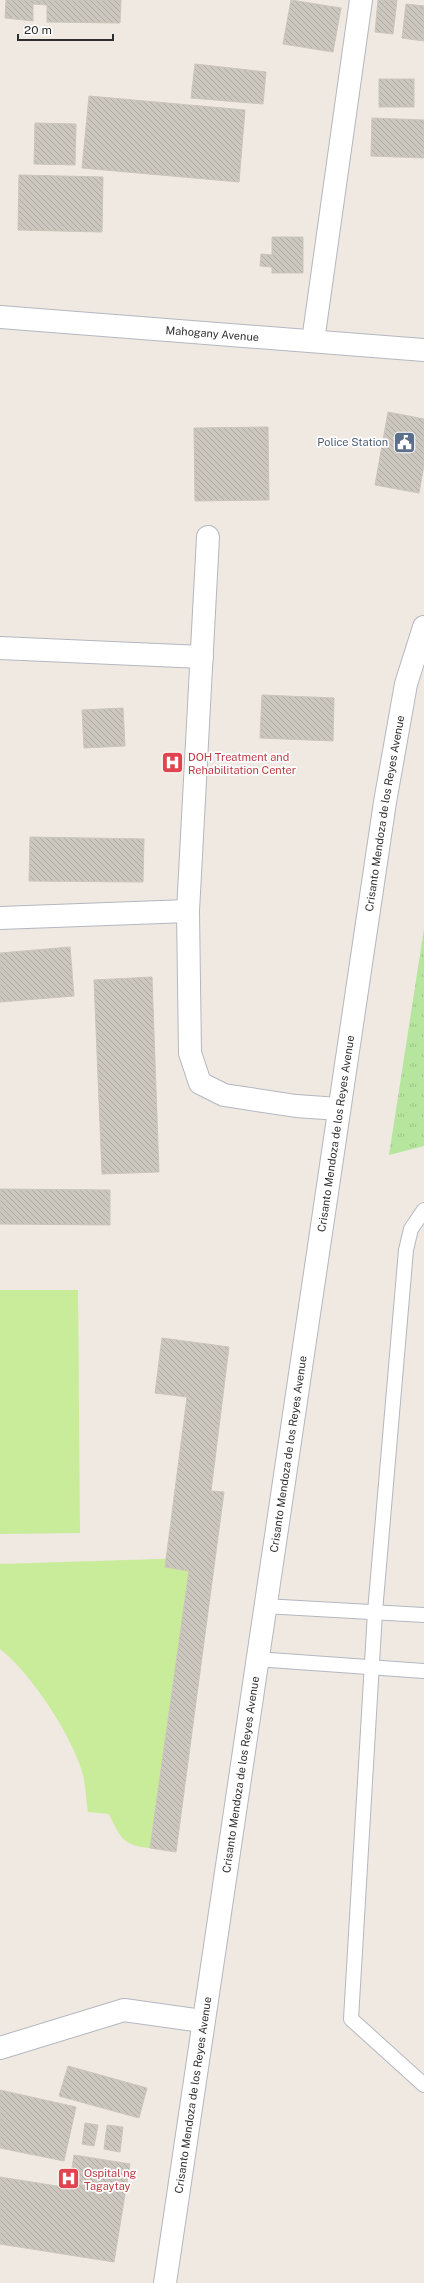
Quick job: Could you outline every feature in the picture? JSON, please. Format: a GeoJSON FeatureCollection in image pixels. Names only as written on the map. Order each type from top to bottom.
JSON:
{"type":"FeatureCollection","features":[{"type":"Feature","properties":{"kind":"main road"},"geometry":{"type":"LineString","coordinates":[[313,341],[361,0]]}},
{"type":"Feature","properties":{"kind":"main road","name":"Mahogany Avenue"},"geometry":{"type":"LineString","coordinates":[[0,317],[424,350]]}},
{"type":"Feature","properties":{"kind":"main road"},"geometry":{"type":"LineString","coordinates":[[208,538],[188,911],[190,1053],[200,1083],[224,1094],[296,1106],[338,1109]]}},
{"type":"Feature","properties":{"kind":"main road","name":"Crisanto Mendoza de los Reyes Avenue"},"geometry":{"type":"LineString","coordinates":[[165,2283],[202,2021],[386,794],[406,684],[424,627]]}},
{"type":"Feature","properties":{"kind":"main road"},"geometry":{"type":"LineString","coordinates":[[0,648],[202,657]]}},
{"type":"Feature","properties":{"kind":"main road"},"geometry":{"type":"LineString","coordinates":[[0,918],[188,911]]}},
{"type":"Feature","properties":{"kind":"main road"},"geometry":{"type":"LineString","coordinates":[[0,2048],[124,2010],[202,2021]]}},
{"type":"Feature","properties":{"kind":"lane"},"geometry":{"type":"LineString","coordinates":[[424,1210],[411,1229],[406,1250],[375,1612],[351,2019],[424,2085]]}},
{"type":"Feature","properties":{"kind":"lane"},"geometry":{"type":"LineString","coordinates":[[264,1606],[424,1615]]}},
{"type":"Feature","properties":{"kind":"lane"},"geometry":{"type":"LineString","coordinates":[[256,1659],[424,1671]]}},
{"type":"Feature","properties":{"kind":"green space"},"geometry":{"type":"Polygon","coordinates":[[[424,929],[424,1146],[389,1155],[424,929]]]}},
{"type":"Feature","properties":{"kind":"green space"},"geometry":{"type":"Polygon","coordinates":[[[0,1290],[78,1290],[80,1533],[0,1534],[0,1290]]]}},
{"type":"Feature","properties":{"kind":"green space"},"geometry":{"type":"Polygon","coordinates":[[[191,1558],[150,1848],[141,1847],[124,1839],[116,1829],[109,1814],[88,1812],[83,1775],[78,1760],[61,1725],[25,1673],[0,1649],[0,1564],[191,1558]]]}},
{"type":"Feature","properties":{"kind":"building"},"geometry":{"type":"Polygon","coordinates":[[[6,0],[121,0],[120,23],[47,22],[47,5],[33,4],[33,21],[5,18],[6,0]]]}},
{"type":"Feature","properties":{"kind":"building"},"geometry":{"type":"Polygon","coordinates":[[[291,0],[341,8],[333,52],[283,44],[291,0]]]}},
{"type":"Feature","properties":{"kind":"building"},"geometry":{"type":"Polygon","coordinates":[[[378,0],[397,0],[393,34],[375,32],[378,0]]]}},
{"type":"Feature","properties":{"kind":"building"},"geometry":{"type":"Polygon","coordinates":[[[406,4],[424,6],[424,41],[402,38],[406,4]]]}},
{"type":"Feature","properties":{"kind":"building"},"geometry":{"type":"Polygon","coordinates":[[[195,64],[266,72],[263,104],[191,98],[195,64]]]}},
{"type":"Feature","properties":{"kind":"building"},"geometry":{"type":"Polygon","coordinates":[[[379,79],[414,79],[414,107],[379,107],[379,79]]]}},
{"type":"Feature","properties":{"kind":"building"},"geometry":{"type":"Polygon","coordinates":[[[89,96],[245,110],[239,182],[82,168],[89,96]]]}},
{"type":"Feature","properties":{"kind":"building"},"geometry":{"type":"Polygon","coordinates":[[[372,118],[424,120],[424,158],[371,156],[372,118]]]}},
{"type":"Feature","properties":{"kind":"building"},"geometry":{"type":"Polygon","coordinates":[[[35,123],[76,124],[75,165],[34,164],[35,123]]]}},
{"type":"Feature","properties":{"kind":"building"},"geometry":{"type":"Polygon","coordinates":[[[19,175],[103,177],[102,232],[18,230],[19,175]]]}},
{"type":"Feature","properties":{"kind":"building"},"geometry":{"type":"Polygon","coordinates":[[[272,237],[303,237],[303,273],[272,273],[272,267],[260,266],[261,254],[272,255],[272,237]]]}},
{"type":"Feature","properties":{"kind":"building","name":"Police Station"},"geometry":{"type":"Polygon","coordinates":[[[388,412],[424,419],[424,465],[419,493],[375,485],[388,412]]]}},
{"type":"Feature","properties":{"kind":"building"},"geometry":{"type":"Polygon","coordinates":[[[268,427],[269,500],[195,501],[194,428],[268,427]]]}},
{"type":"Feature","properties":{"kind":"building"},"geometry":{"type":"Polygon","coordinates":[[[262,695],[334,698],[333,741],[260,738],[262,695]]]}},
{"type":"Feature","properties":{"kind":"building"},"geometry":{"type":"Polygon","coordinates":[[[123,708],[125,746],[84,748],[82,710],[123,708]]]}},
{"type":"Feature","properties":{"kind":"building"},"geometry":{"type":"Polygon","coordinates":[[[30,837],[144,839],[143,882],[29,881],[30,837]]]}},
{"type":"Feature","properties":{"kind":"building"},"geometry":{"type":"Polygon","coordinates":[[[70,947],[74,996],[0,1002],[0,953],[70,947]]]}},
{"type":"Feature","properties":{"kind":"building"},"geometry":{"type":"Polygon","coordinates":[[[152,977],[159,1172],[102,1174],[94,980],[152,977]]]}},
{"type":"Feature","properties":{"kind":"building"},"geometry":{"type":"Polygon","coordinates":[[[0,1189],[110,1190],[110,1225],[0,1224],[0,1189]]]}},
{"type":"Feature","properties":{"kind":"building"},"geometry":{"type":"Polygon","coordinates":[[[162,1338],[229,1347],[211,1491],[224,1492],[176,1852],[150,1848],[189,1571],[165,1567],[187,1397],[155,1393],[162,1338]]]}},
{"type":"Feature","properties":{"kind":"building"},"geometry":{"type":"Polygon","coordinates":[[[68,2066],[147,2088],[139,2118],[59,2096],[68,2066]]]}},
{"type":"Feature","properties":{"kind":"building"},"geometry":{"type":"Polygon","coordinates":[[[0,2090],[76,2107],[64,2161],[0,2148],[0,2090]]]}},
{"type":"Feature","properties":{"kind":"building"},"geometry":{"type":"Polygon","coordinates":[[[85,2123],[98,2125],[94,2146],[82,2144],[85,2123]]]}},
{"type":"Feature","properties":{"kind":"building"},"geometry":{"type":"Polygon","coordinates":[[[107,2125],[123,2127],[120,2152],[104,2149],[107,2125]]]}},
{"type":"Feature","properties":{"kind":"building"},"geometry":{"type":"Polygon","coordinates":[[[74,2155],[130,2164],[114,2262],[0,2244],[0,2177],[69,2188],[74,2155]]]}},
{"type":"Feature","properties":{"kind":"place","name":"Police Station"},"geometry":{"type":"Point","coordinates":[404,442]}},
{"type":"Feature","properties":{"kind":"place","name":"DOH Treatment and Rehabilitation Center"},"geometry":{"type":"Point","coordinates":[172,763]}},
{"type":"Feature","properties":{"kind":"place","name":"Ospital ng Tagaytay"},"geometry":{"type":"Point","coordinates":[68,2179]}}]}
